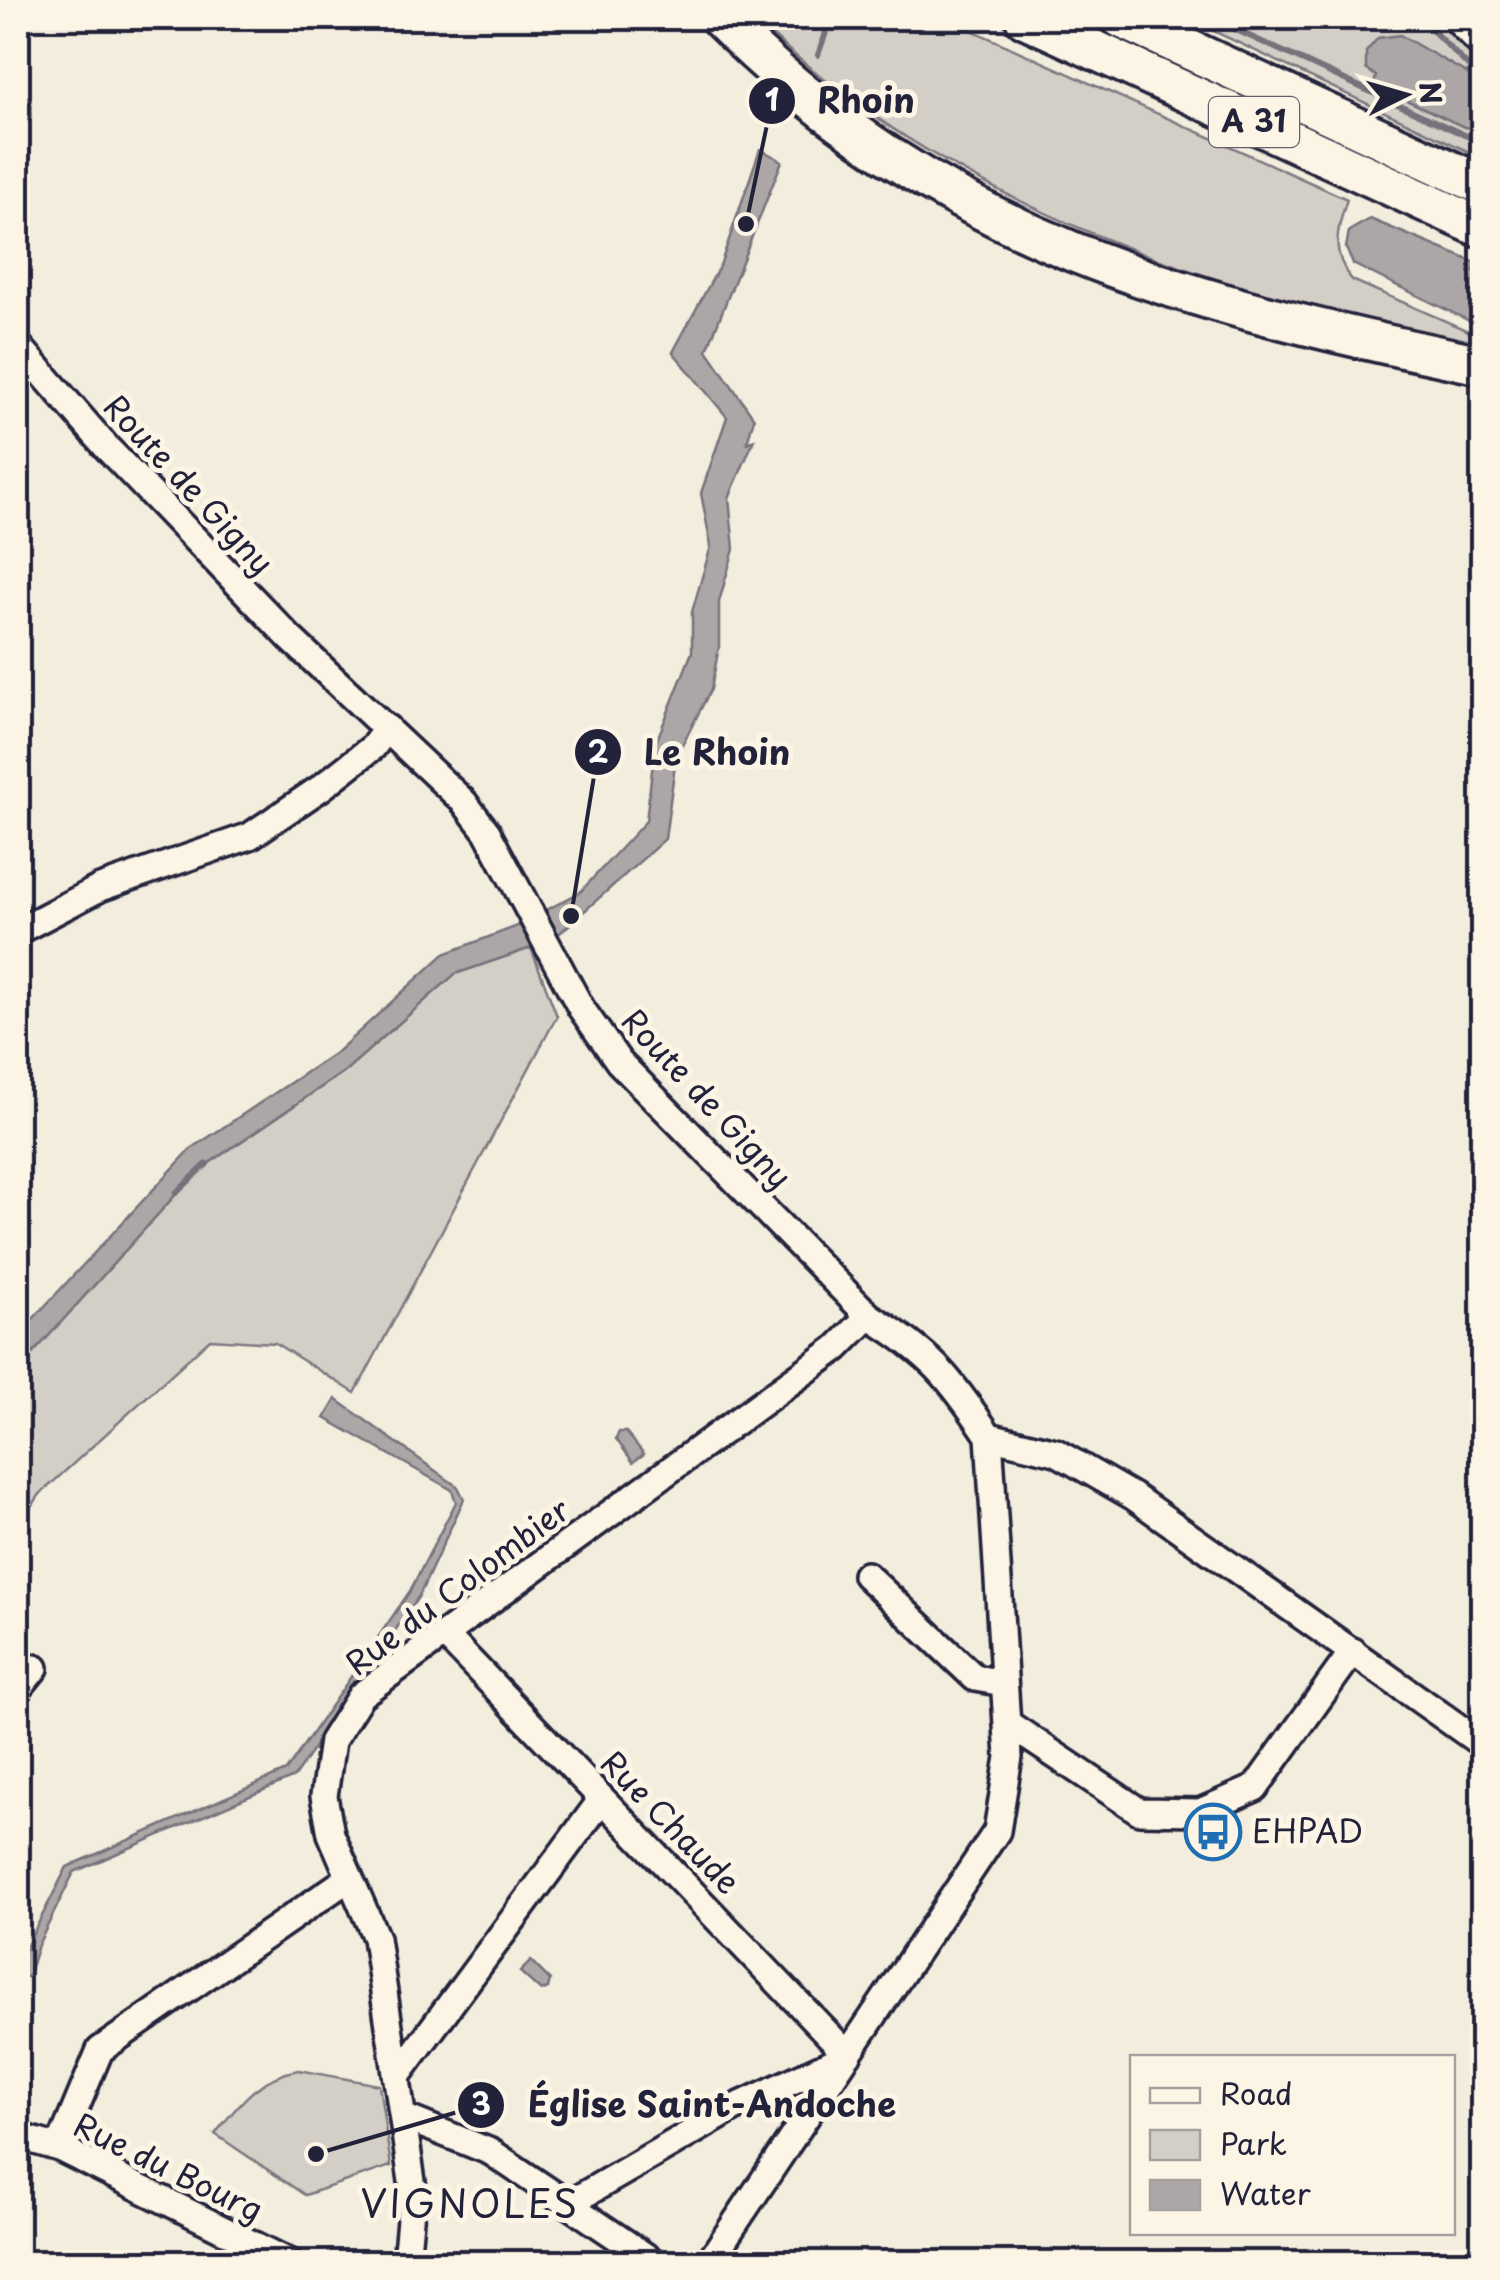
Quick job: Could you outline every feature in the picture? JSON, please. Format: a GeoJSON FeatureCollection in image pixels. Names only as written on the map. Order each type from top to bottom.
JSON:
{"type":"FeatureCollection","features":[{"type":"Feature","properties":{"kind":"highway"},"geometry":{"type":"LineString","coordinates":[[720,18],[784,75],[872,143],[934,183],[1032,236],[1204,301],[1482,366]]}},
{"type":"Feature","properties":{"kind":"highway","name":"A 31"},"geometry":{"type":"LineString","coordinates":[[1025,18],[1482,228]]}},
{"type":"Feature","properties":{"kind":"highway","name":"A 31"},"geometry":{"type":"LineString","coordinates":[[1121,18],[1482,185]]}},
{"type":"Feature","properties":{"kind":"highway"},"geometry":{"type":"LineString","coordinates":[[1464,18],[1482,36]]}},
{"type":"Feature","properties":{"kind":"street","name":"Route de Gigny"},"geometry":{"type":"LineString","coordinates":[[18,345],[223,570],[464,802],[486,832],[581,1008],[619,1062],[869,1316],[904,1337],[948,1374],[989,1436]]}},
{"type":"Feature","properties":{"kind":"street"},"geometry":{"type":"LineString","coordinates":[[18,931],[100,888],[250,836],[322,787],[372,747],[388,728]]}},
{"type":"Feature","properties":{"kind":"street","name":"Rue du Colombier"},"geometry":{"type":"LineString","coordinates":[[406,2262],[413,2188],[404,2116],[376,1938],[331,1834],[324,1796],[332,1741],[361,1695],[837,1348],[869,1316]]}},
{"type":"Feature","properties":{"kind":"street"},"geometry":{"type":"LineString","coordinates":[[709,2262],[997,1831],[1010,1757],[989,1436],[1056,1452],[1134,1497],[1482,1744]]}},
{"type":"Feature","properties":{"kind":"street"},"geometry":{"type":"LineString","coordinates":[[866,1575],[975,1678],[1004,1683]]}},
{"type":"Feature","properties":{"kind":"street","name":"Rue Chaude"},"geometry":{"type":"LineString","coordinates":[[445,1635],[848,2055]]}},
{"type":"Feature","properties":{"kind":"street"},"geometry":{"type":"LineString","coordinates":[[1007,1723],[1139,1811],[1200,1812],[1257,1786],[1353,1652]]}},
{"type":"Feature","properties":{"kind":"street"},"geometry":{"type":"LineString","coordinates":[[18,1689],[35,1668]]}},
{"type":"Feature","properties":{"kind":"street"},"geometry":{"type":"LineString","coordinates":[[398,2074],[602,1799]]}},
{"type":"Feature","properties":{"kind":"street"},"geometry":{"type":"LineString","coordinates":[[59,2148],[100,2050],[348,1878]]}},
{"type":"Feature","properties":{"kind":"street"},"geometry":{"type":"LineString","coordinates":[[568,2204],[734,2108],[848,2055]]}},
{"type":"Feature","properties":{"kind":"street"},"geometry":{"type":"LineString","coordinates":[[404,2116],[491,2152],[654,2262]]}},
{"type":"Feature","properties":{"kind":"street","name":"Rue du Bourg"},"geometry":{"type":"LineString","coordinates":[[18,2136],[59,2148],[289,2262]]}},
{"type":"Feature","properties":{"kind":"green space"},"geometry":{"type":"Polygon","coordinates":[[[754,18],[945,18],[1347,199],[1340,221],[1338,251],[1352,280],[1482,337],[1482,351],[1285,301],[1188,270],[1094,234],[1002,192],[914,143],[831,85],[754,18]]]}},
{"type":"Feature","properties":{"kind":"green space"},"geometry":{"type":"Polygon","coordinates":[[[1186,18],[1439,18],[1482,59],[1482,158],[1186,18]]]}},
{"type":"Feature","properties":{"kind":"green space"},"geometry":{"type":"Polygon","coordinates":[[[531,948],[557,1016],[355,1393],[275,1343],[210,1339],[40,1494],[18,1528],[18,1370],[196,1172],[345,1071],[455,974],[531,948]]]}},
{"type":"Feature","properties":{"kind":"green space"},"geometry":{"type":"Polygon","coordinates":[[[299,2070],[379,2085],[391,2166],[305,2195],[215,2134],[261,2085],[299,2070]]]}},
{"type":"Feature","properties":{"kind":"water"},"geometry":{"type":"Polygon","coordinates":[[[1400,35],[1482,82],[1482,130],[1464,127],[1374,85],[1376,76],[1366,69],[1366,52],[1378,38],[1400,35]]]}},
{"type":"Feature","properties":{"kind":"water"},"geometry":{"type":"Polygon","coordinates":[[[760,149],[782,161],[707,350],[754,418],[747,443],[754,440],[729,498],[734,549],[719,602],[719,647],[711,689],[676,757],[665,839],[560,933],[550,933],[541,913],[580,892],[646,821],[655,745],[692,652],[692,612],[711,546],[701,493],[727,417],[673,352],[721,263],[760,149]]]}},
{"type":"Feature","properties":{"kind":"water"},"geometry":{"type":"Polygon","coordinates":[[[1370,219],[1476,263],[1474,271],[1482,273],[1482,327],[1353,264],[1346,248],[1349,231],[1370,219]]]}},
{"type":"Feature","properties":{"kind":"water"},"geometry":{"type":"Polygon","coordinates":[[[528,922],[531,948],[455,974],[345,1071],[196,1172],[18,1370],[18,1335],[191,1149],[338,1051],[444,954],[528,922]]]}},
{"type":"Feature","properties":{"kind":"water"},"geometry":{"type":"Polygon","coordinates":[[[336,1399],[458,1487],[464,1499],[419,1596],[294,1777],[74,1872],[38,1945],[28,1977],[18,1977],[18,1963],[67,1867],[286,1771],[410,1591],[456,1502],[452,1490],[325,1418],[336,1399]]]}},
{"type":"Feature","properties":{"kind":"water"},"geometry":{"type":"Polygon","coordinates":[[[619,1432],[626,1432],[644,1454],[633,1462],[616,1439],[619,1432]]]}},
{"type":"Feature","properties":{"kind":"water"},"geometry":{"type":"Polygon","coordinates":[[[531,1961],[550,1980],[548,1988],[541,1991],[520,1972],[531,1961]]]}},
{"type":"Feature","properties":{"kind":"waterway"},"geometry":{"type":"LineString","coordinates":[[818,55],[831,18]]}},
{"type":"Feature","properties":{"kind":"waterway"},"geometry":{"type":"LineString","coordinates":[[1210,18],[1482,143]]}},
{"type":"Feature","properties":{"kind":"waterway"},"geometry":{"type":"LineString","coordinates":[[1420,18],[1482,80]]}},
{"type":"Feature","properties":{"kind":"waterway"},"geometry":{"type":"LineString","coordinates":[[176,1193],[207,1164]]}},
{"type":"Feature","properties":{"kind":"place","name":"Rhoin"},"geometry":{"type":"Point","coordinates":[746,224]}},
{"type":"Feature","properties":{"kind":"place","name":"Le Rhoin"},"geometry":{"type":"Point","coordinates":[571,916]}},
{"type":"Feature","properties":{"kind":"place","name":"EHPAD"},"geometry":{"type":"Point","coordinates":[1213,1832]}},
{"type":"Feature","properties":{"kind":"place","name":"Église Saint-Andoche"},"geometry":{"type":"Point","coordinates":[316,2154]}},
{"type":"Feature","properties":{"kind":"district","name":"VIGNOLES"},"geometry":{"type":"Point","coordinates":[470,2205]}}]}
